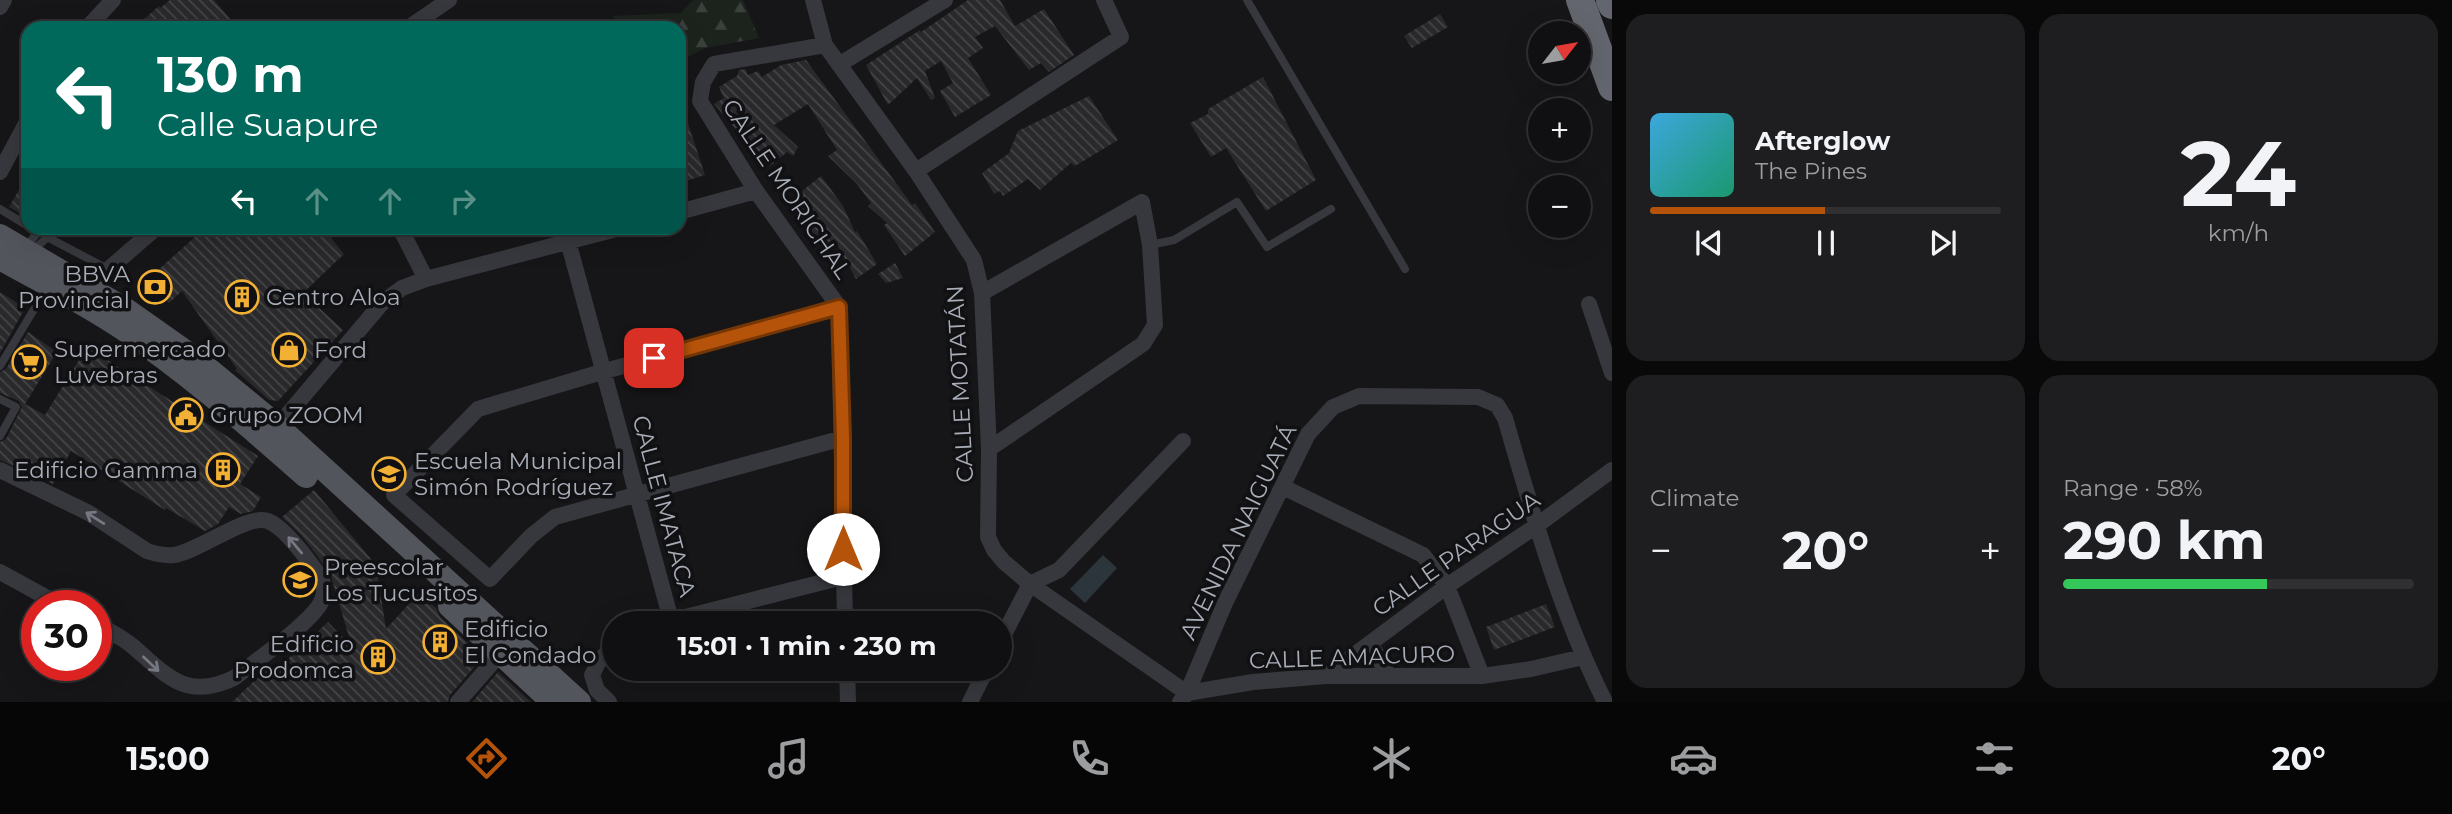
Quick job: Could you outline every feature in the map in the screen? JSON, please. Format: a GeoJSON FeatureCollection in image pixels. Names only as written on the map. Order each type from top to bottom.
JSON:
{"type":"FeatureCollection","features":[{"type":"Feature","properties":{"kind":"highway"},"geometry":{"type":"LineString","coordinates":[[1580,0],[1612,87]]}},
{"type":"Feature","properties":{"kind":"main road"},"geometry":{"type":"LineString","coordinates":[[0,236],[25,245],[166,337],[507,647],[579,702]]}},
{"type":"Feature","properties":{"kind":"main road"},"geometry":{"type":"LineString","coordinates":[[25,245],[114,323],[202,393],[272,433]]}},
{"type":"Feature","properties":{"kind":"main road"},"geometry":{"type":"LineString","coordinates":[[507,647],[553,702]]}},
{"type":"Feature","properties":{"kind":"street"},"geometry":{"type":"LineString","coordinates":[[0,7],[4,0]]}},
{"type":"Feature","properties":{"kind":"street"},"geometry":{"type":"LineString","coordinates":[[94,21],[113,0]]}},
{"type":"Feature","properties":{"kind":"street"},"geometry":{"type":"LineString","coordinates":[[418,21],[449,0]]}},
{"type":"Feature","properties":{"kind":"street"},"geometry":{"type":"LineString","coordinates":[[813,0],[825,45]]}},
{"type":"Feature","properties":{"kind":"street"},"geometry":{"type":"LineString","coordinates":[[840,64],[945,0]]}},
{"type":"Feature","properties":{"kind":"street"},"geometry":{"type":"LineString","coordinates":[[916,171],[1121,37],[1104,0]]}},
{"type":"Feature","properties":{"kind":"street","name":"CALLE MOTATÁN"},"geometry":{"type":"LineString","coordinates":[[825,45],[916,171],[974,260],[982,293],[989,449],[988,537],[1004,562],[1030,584]]}},
{"type":"Feature","properties":{"kind":"street","name":"CALLE MORICHAL"},"geometry":{"type":"LineString","coordinates":[[825,45],[714,64],[703,82],[701,101],[756,191],[839,307],[844,611]]}},
{"type":"Feature","properties":{"kind":"street"},"geometry":{"type":"LineString","coordinates":[[0,172],[21,133]]}},
{"type":"Feature","properties":{"kind":"street"},"geometry":{"type":"LineString","coordinates":[[686,210],[756,191]]}},
{"type":"Feature","properties":{"kind":"street"},"geometry":{"type":"LineString","coordinates":[[982,293],[1142,202],[1150,245],[1155,325],[1143,344],[989,449]]}},
{"type":"Feature","properties":{"kind":"street"},"geometry":{"type":"LineString","coordinates":[[88,288],[148,235]]}},
{"type":"Feature","properties":{"kind":"street"},"geometry":{"type":"LineString","coordinates":[[404,235],[426,279]]}},
{"type":"Feature","properties":{"kind":"street"},"geometry":{"type":"LineString","coordinates":[[272,433],[382,303],[402,288],[426,279],[592,235]]}},
{"type":"Feature","properties":{"kind":"street","name":"CALLE IMATACA"},"geometry":{"type":"LineString","coordinates":[[568,241],[637,494],[664,611]]}},
{"type":"Feature","properties":{"kind":"street"},"geometry":{"type":"LineString","coordinates":[[1589,304],[1612,373]]}},
{"type":"Feature","properties":{"kind":"street"},"geometry":{"type":"LineString","coordinates":[[839,307],[478,409],[394,495],[490,579],[531,536],[555,517],[843,438]]}},
{"type":"Feature","properties":{"kind":"street","name":"AVENIDA NAIGUATÁ"},"geometry":{"type":"LineString","coordinates":[[1183,697],[1225,603],[1308,434],[1334,407],[1359,396],[1478,397],[1497,405],[1505,418],[1536,526],[1583,657],[1605,702]]}},
{"type":"Feature","properties":{"kind":"street"},"geometry":{"type":"LineString","coordinates":[[1012,619],[1030,584],[1059,570],[1184,441]]}},
{"type":"Feature","properties":{"kind":"street"},"geometry":{"type":"LineString","coordinates":[[0,470],[89,513],[148,551],[159,555],[186,552],[239,527],[262,519],[270,521],[282,530],[323,579],[325,592],[315,612],[234,678],[219,686],[191,687],[174,682],[130,644],[112,633]]}},
{"type":"Feature","properties":{"kind":"street","name":"CALLE PARAGUA"},"geometry":{"type":"LineString","coordinates":[[1326,677],[1447,586],[1536,526],[1612,470]]}},
{"type":"Feature","properties":{"kind":"street"},"geometry":{"type":"LineString","coordinates":[[1283,487],[1423,555],[1447,586],[1482,676]]}},
{"type":"Feature","properties":{"kind":"street"},"geometry":{"type":"LineString","coordinates":[[0,572],[33,590]]}},
{"type":"Feature","properties":{"kind":"street"},"geometry":{"type":"LineString","coordinates":[[709,611],[843,577]]}},
{"type":"Feature","properties":{"kind":"street"},"geometry":{"type":"LineString","coordinates":[[1030,584],[1183,697]]}},
{"type":"Feature","properties":{"kind":"street"},"geometry":{"type":"LineString","coordinates":[[1370,643],[1389,676]]}},
{"type":"Feature","properties":{"kind":"street"},"geometry":{"type":"LineString","coordinates":[[458,702],[507,647]]}},
{"type":"Feature","properties":{"kind":"street","name":"CALLE AMACURO"},"geometry":{"type":"LineString","coordinates":[[1183,697],[1253,682],[1326,677],[1482,676],[1531,669],[1583,657]]}},
{"type":"Feature","properties":{"kind":"street"},"geometry":{"type":"LineString","coordinates":[[602,659],[595,666],[592,675],[597,690],[610,702]]}},
{"type":"Feature","properties":{"kind":"street"},"geometry":{"type":"LineString","coordinates":[[847,681],[848,702]]}},
{"type":"Feature","properties":{"kind":"street"},"geometry":{"type":"LineString","coordinates":[[970,702],[980,681]]}},
{"type":"Feature","properties":{"kind":"lane"},"geometry":{"type":"LineString","coordinates":[[1247,0],[1405,269]]}},
{"type":"Feature","properties":{"kind":"lane"},"geometry":{"type":"LineString","coordinates":[[1150,245],[1174,240],[1237,202],[1267,247],[1331,209]]}},
{"type":"Feature","properties":{"kind":"lane"},"geometry":{"type":"LineString","coordinates":[[0,209],[25,245],[108,269]]}},
{"type":"Feature","properties":{"kind":"lane"},"geometry":{"type":"LineString","coordinates":[[25,245],[44,235]]}},
{"type":"Feature","properties":{"kind":"lane"},"geometry":{"type":"LineString","coordinates":[[0,358],[39,295],[0,366]]}},
{"type":"Feature","properties":{"kind":"lane"},"geometry":{"type":"LineString","coordinates":[[0,399],[16,407],[0,436]]}},
{"type":"Feature","properties":{"kind":"green space"},"geometry":{"type":"Polygon","coordinates":[[[693,0],[743,0],[759,38],[705,48],[686,58],[686,21],[616,21],[613,16],[681,13],[693,0]]]}},
{"type":"Feature","properties":{"kind":"shaded area"},"geometry":{"type":"Polygon","coordinates":[[[1103,555],[1117,568],[1085,603],[1070,589],[1103,555]]]}},
{"type":"Feature","properties":{"kind":"building"},"geometry":{"type":"Polygon","coordinates":[[[170,0],[214,0],[231,20],[142,21],[159,6],[160,8],[170,0]]]}},
{"type":"Feature","properties":{"kind":"building"},"geometry":{"type":"Polygon","coordinates":[[[968,0],[1000,0],[1015,26],[1044,9],[1074,55],[1049,72],[1041,63],[1029,70],[995,26],[975,37],[983,48],[968,58],[991,95],[955,117],[940,91],[953,83],[941,61],[925,71],[935,98],[931,100],[917,78],[888,105],[866,65],[968,0]]]}},
{"type":"Feature","properties":{"kind":"building"},"geometry":{"type":"Polygon","coordinates":[[[1440,14],[1448,27],[1412,48],[1404,36],[1440,14]]]}},
{"type":"Feature","properties":{"kind":"building"},"geometry":{"type":"Polygon","coordinates":[[[806,60],[912,205],[915,203],[935,232],[905,256],[884,225],[887,223],[868,206],[871,203],[857,184],[828,156],[837,150],[808,104],[774,125],[798,147],[793,156],[787,152],[770,166],[742,131],[739,133],[714,104],[724,98],[719,87],[737,76],[739,70],[745,69],[748,75],[758,71],[762,77],[781,65],[806,60]]]}},
{"type":"Feature","properties":{"kind":"building"},"geometry":{"type":"Polygon","coordinates":[[[1263,77],[1316,180],[1266,211],[1226,148],[1211,157],[1190,123],[1208,114],[1208,109],[1263,77]]]}},
{"type":"Feature","properties":{"kind":"building"},"geometry":{"type":"Polygon","coordinates":[[[1089,96],[1118,140],[1075,166],[1071,163],[1040,190],[1028,179],[1003,196],[1000,191],[994,194],[982,173],[1009,153],[1018,131],[1089,96]]]}},
{"type":"Feature","properties":{"kind":"building"},"geometry":{"type":"Polygon","coordinates":[[[686,117],[705,175],[686,181],[686,117]]]}},
{"type":"Feature","properties":{"kind":"building"},"geometry":{"type":"Polygon","coordinates":[[[821,176],[843,206],[855,232],[857,231],[877,264],[856,279],[834,239],[826,245],[823,243],[816,247],[788,202],[821,176]]]}},
{"type":"Feature","properties":{"kind":"building"},"geometry":{"type":"Polygon","coordinates":[[[21,186],[21,214],[9,207],[21,186]]]}},
{"type":"Feature","properties":{"kind":"building","name":"Centro Aloa"},"geometry":{"type":"Polygon","coordinates":[[[197,235],[329,235],[344,254],[303,293],[343,330],[278,401],[269,400],[235,370],[237,369],[182,291],[169,303],[148,279],[197,235]]]}},
{"type":"Feature","properties":{"kind":"building"},"geometry":{"type":"Polygon","coordinates":[[[895,263],[903,278],[886,283],[878,274],[895,263]]]}},
{"type":"Feature","properties":{"kind":"building"},"geometry":{"type":"Polygon","coordinates":[[[0,292],[25,308],[0,353],[0,292]]]}},
{"type":"Feature","properties":{"kind":"building"},"geometry":{"type":"Polygon","coordinates":[[[28,332],[57,352],[25,404],[45,415],[87,347],[258,456],[240,484],[261,497],[253,511],[241,514],[229,507],[218,524],[205,531],[166,508],[165,510],[71,451],[53,484],[0,460],[0,442],[6,439],[22,407],[19,401],[0,393],[0,372],[6,369],[28,332]]]}},
{"type":"Feature","properties":{"kind":"building"},"geometry":{"type":"Polygon","coordinates":[[[314,490],[376,565],[386,629],[419,593],[436,608],[440,617],[483,657],[450,695],[448,702],[232,702],[271,665],[276,670],[328,622],[352,647],[330,573],[302,536],[282,517],[314,490]]]}},
{"type":"Feature","properties":{"kind":"building"},"geometry":{"type":"Polygon","coordinates":[[[1546,604],[1555,627],[1494,650],[1486,627],[1546,604]]]}},
{"type":"Feature","properties":{"kind":"building"},"geometry":{"type":"Polygon","coordinates":[[[498,672],[531,702],[472,702],[498,672]]]}},
{"type":"Feature","properties":{"kind":"place","name":"BBVA Provincial"},"geometry":{"type":"Point","coordinates":[155,287]}},
{"type":"Feature","properties":{"kind":"place","name":"Centro Aloa"},"geometry":{"type":"Point","coordinates":[242,297]}},
{"type":"Feature","properties":{"kind":"place","name":"Ford"},"geometry":{"type":"Point","coordinates":[289,350]}},
{"type":"Feature","properties":{"kind":"place","name":"Supermercado Luvebras"},"geometry":{"type":"Point","coordinates":[29,362]}},
{"type":"Feature","properties":{"kind":"place","name":"Grupo ZOOM"},"geometry":{"type":"Point","coordinates":[186,415]}},
{"type":"Feature","properties":{"kind":"place","name":"Edificio Gamma"},"geometry":{"type":"Point","coordinates":[223,470]}},
{"type":"Feature","properties":{"kind":"place","name":"Escuela Municipal Simón Rodríguez"},"geometry":{"type":"Point","coordinates":[389,474]}},
{"type":"Feature","properties":{"kind":"place","name":"Preescolar Los Tucusitos"},"geometry":{"type":"Point","coordinates":[300,580]}},
{"type":"Feature","properties":{"kind":"place","name":"Edificio El Condado"},"geometry":{"type":"Point","coordinates":[440,642]}},
{"type":"Feature","properties":{"kind":"place","name":"Edificio Prodomca"},"geometry":{"type":"Point","coordinates":[378,657]}},
{"type":"Feature","properties":{"kind":"route"},"geometry":{"type":"LineString","coordinates":[[654,358],[839,307],[843,549]]}}]}
